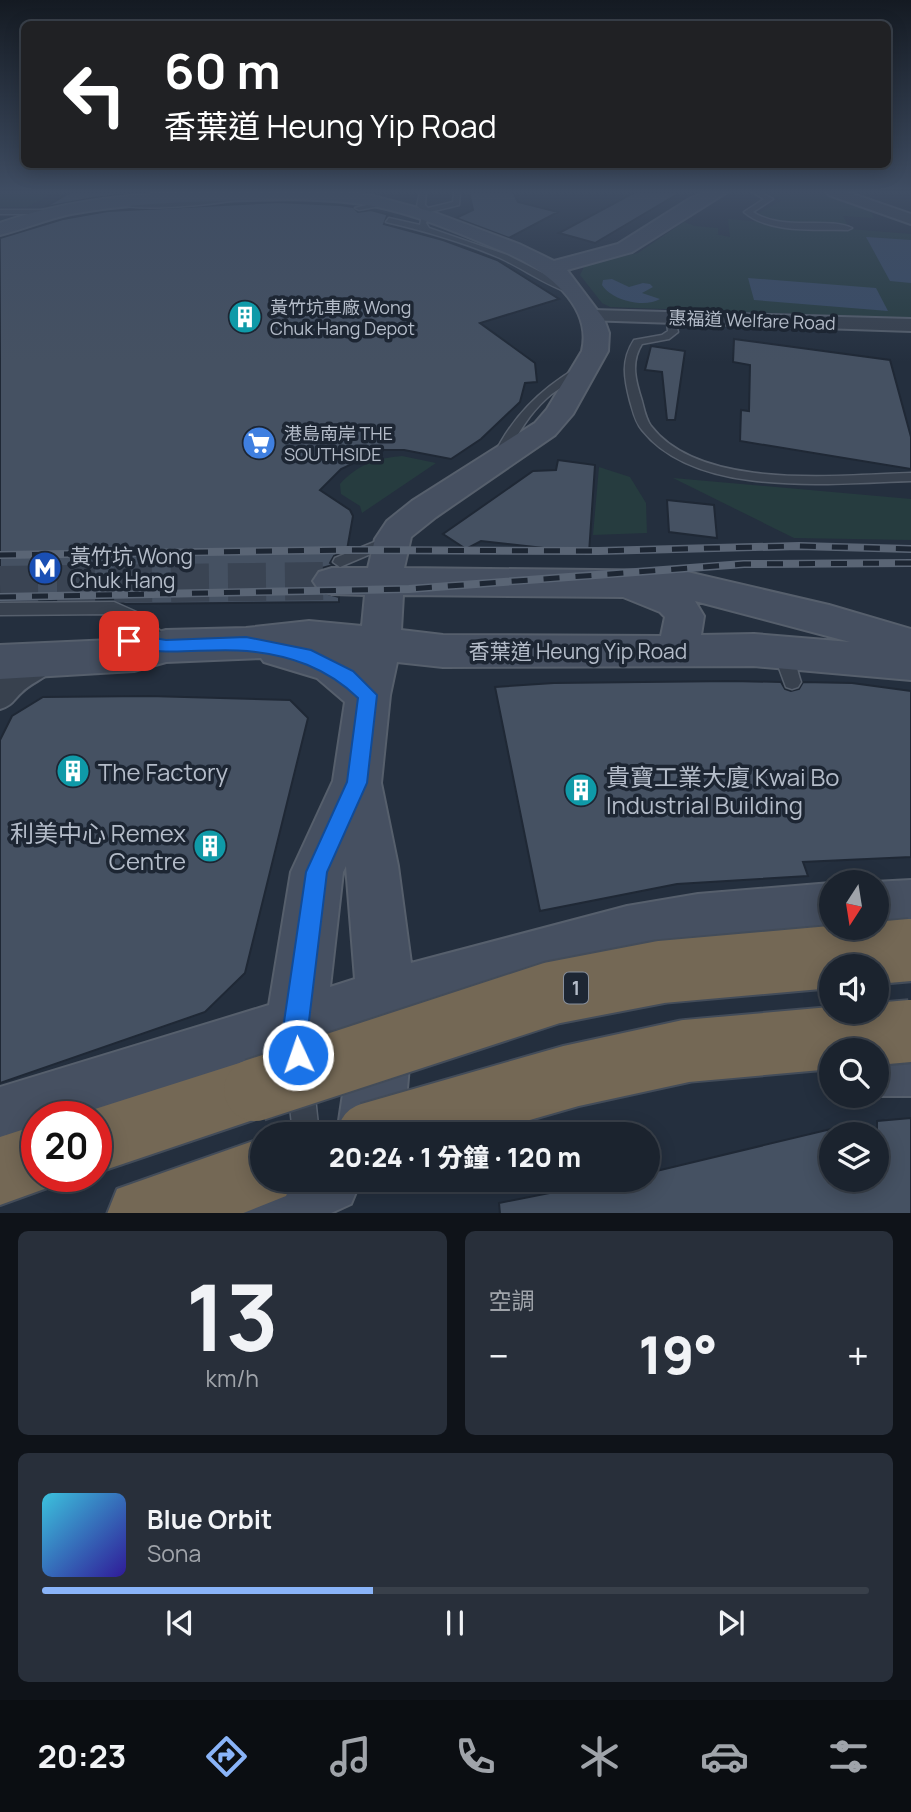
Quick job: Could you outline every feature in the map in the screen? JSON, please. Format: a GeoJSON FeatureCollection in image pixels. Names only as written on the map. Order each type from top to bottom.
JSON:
{"type":"FeatureCollection","features":[{"type":"Feature","properties":{"kind":"highway","name":"1"},"geometry":{"type":"LineString","coordinates":[[112,1135],[552,993],[661,972],[911,950]]}},
{"type":"Feature","properties":{"kind":"highway"},"geometry":{"type":"LineString","coordinates":[[412,1122],[571,1076],[686,1051],[911,1031]]}},
{"type":"Feature","properties":{"kind":"highway"},"geometry":{"type":"LineString","coordinates":[[0,1171],[21,1164]]}},
{"type":"Feature","properties":{"kind":"highway"},"geometry":{"type":"LineString","coordinates":[[142,1213],[250,1184]]}},
{"type":"Feature","properties":{"kind":"street"},"geometry":{"type":"LineString","coordinates":[[295,1029],[317,872],[357,783],[368,695],[380,644],[392,539],[399,529],[424,509],[539,435],[546,410],[587,366],[598,340],[593,316],[567,281],[506,249]]}},
{"type":"Feature","properties":{"kind":"street"},"geometry":{"type":"LineString","coordinates":[[522,249],[553,256],[583,258]]}},
{"type":"Feature","properties":{"kind":"street"},"geometry":{"type":"LineString","coordinates":[[542,270],[622,249]]}},
{"type":"Feature","properties":{"kind":"street","name":"惠福道 Welfare Road"},"geometry":{"type":"LineString","coordinates":[[593,316],[669,316],[911,326]]}},
{"type":"Feature","properties":{"kind":"street"},"geometry":{"type":"LineString","coordinates":[[424,509],[418,543],[423,554],[432,562],[476,580]]}},
{"type":"Feature","properties":{"kind":"street"},"geometry":{"type":"LineString","coordinates":[[336,571],[386,580],[683,584],[768,604],[911,645]]}},
{"type":"Feature","properties":{"kind":"street"},"geometry":{"type":"LineString","coordinates":[[604,582],[654,593],[671,601],[683,613],[686,631],[672,652]]}},
{"type":"Feature","properties":{"kind":"street"},"geometry":{"type":"LineString","coordinates":[[768,604],[783,626],[788,667]]}},
{"type":"Feature","properties":{"kind":"street","name":"香葉道 Heung Yip Road"},"geometry":{"type":"LineString","coordinates":[[0,653],[129,641],[166,646],[246,644],[309,636],[443,651],[672,652],[788,667],[911,663]]}},
{"type":"Feature","properties":{"kind":"street","name":"香葉道 Heung Yip Road"},"geometry":{"type":"LineString","coordinates":[[246,644],[311,657],[346,676],[368,695]]}},
{"type":"Feature","properties":{"kind":"street","name":"香葉道 Heung Yip Road"},"geometry":{"type":"LineString","coordinates":[[0,662],[134,655],[166,646]]}},
{"type":"Feature","properties":{"kind":"street"},"geometry":{"type":"LineString","coordinates":[[0,694],[9,681],[40,662]]}},
{"type":"Feature","properties":{"kind":"street"},"geometry":{"type":"LineString","coordinates":[[357,783],[372,866],[386,999],[371,1122]]}},
{"type":"Feature","properties":{"kind":"street"},"geometry":{"type":"LineString","coordinates":[[889,908],[911,907]]}},
{"type":"Feature","properties":{"kind":"street"},"geometry":{"type":"LineString","coordinates":[[0,1120],[386,999],[627,934],[698,921],[819,911]]}},
{"type":"Feature","properties":{"kind":"street"},"geometry":{"type":"LineString","coordinates":[[492,1122],[593,1088],[684,1068],[819,1064]]}},
{"type":"Feature","properties":{"kind":"street"},"geometry":{"type":"LineString","coordinates":[[889,1065],[911,1065]]}},
{"type":"Feature","properties":{"kind":"street"},"geometry":{"type":"LineString","coordinates":[[238,1213],[270,1192]]}},
{"type":"Feature","properties":{"kind":"lane"},"geometry":{"type":"LineString","coordinates":[[489,249],[503,257],[542,270]]}},
{"type":"Feature","properties":{"kind":"lane"},"geometry":{"type":"LineString","coordinates":[[669,316],[673,332],[666,337],[638,342],[629,370],[642,422],[653,436],[671,450],[714,469],[765,478],[911,477]]}},
{"type":"Feature","properties":{"kind":"lane"},"geometry":{"type":"LineString","coordinates":[[520,402],[546,410]]}},
{"type":"Feature","properties":{"kind":"lane"},"geometry":{"type":"LineString","coordinates":[[336,571],[392,539]]}},
{"type":"Feature","properties":{"kind":"lane"},"geometry":{"type":"LineString","coordinates":[[0,608],[114,608],[135,618],[166,646]]}},
{"type":"Feature","properties":{"kind":"lane"},"geometry":{"type":"LineString","coordinates":[[295,1029],[301,1122]]}},
{"type":"Feature","properties":{"kind":"green space"},"geometry":{"type":"Polygon","coordinates":[[[645,249],[911,249],[911,318],[610,307],[602,303],[580,275],[585,265],[638,253],[645,249]]]}},
{"type":"Feature","properties":{"kind":"green space"},"geometry":{"type":"Polygon","coordinates":[[[402,456],[436,463],[362,513],[360,506],[341,494],[340,484],[360,467],[402,456]]]}},
{"type":"Feature","properties":{"kind":"green space"},"geometry":{"type":"Polygon","coordinates":[[[599,467],[630,477],[646,503],[647,533],[593,535],[599,467]]]}},
{"type":"Feature","properties":{"kind":"green space"},"geometry":{"type":"Polygon","coordinates":[[[673,478],[911,499],[911,540],[794,538],[673,478]]]}},
{"type":"Feature","properties":{"kind":"water"},"geometry":{"type":"Polygon","coordinates":[[[872,249],[911,249],[911,283],[890,281],[872,249]]]}},
{"type":"Feature","properties":{"kind":"water"},"geometry":{"type":"Polygon","coordinates":[[[748,278],[876,288],[888,311],[754,300],[748,278]]]}},
{"type":"Feature","properties":{"kind":"water"},"geometry":{"type":"Polygon","coordinates":[[[612,279],[629,287],[650,284],[653,287],[642,293],[660,299],[638,303],[621,299],[602,285],[603,280],[612,279]]]}},
{"type":"Feature","properties":{"kind":"building"},"geometry":{"type":"Polygon","coordinates":[[[0,249],[466,249],[497,260],[559,299],[480,323],[535,363],[537,382],[525,383],[520,402],[481,439],[451,459],[404,450],[382,450],[341,469],[320,490],[350,510],[353,516],[347,550],[334,556],[330,563],[333,565],[318,569],[311,580],[317,591],[339,597],[339,602],[125,604],[114,599],[0,600],[0,249]]]}},
{"type":"Feature","properties":{"kind":"building"},"geometry":{"type":"Polygon","coordinates":[[[734,339],[890,360],[911,437],[911,469],[740,441],[741,410],[749,411],[750,365],[733,362],[734,339]]]}},
{"type":"Feature","properties":{"kind":"building"},"geometry":{"type":"Polygon","coordinates":[[[651,346],[685,351],[675,420],[667,420],[662,372],[645,370],[651,346]]]}},
{"type":"Feature","properties":{"kind":"building"},"geometry":{"type":"Polygon","coordinates":[[[558,460],[595,465],[589,553],[481,541],[466,549],[443,534],[533,471],[556,470],[558,460]]]}},
{"type":"Feature","properties":{"kind":"building"},"geometry":{"type":"Polygon","coordinates":[[[667,500],[714,505],[717,538],[669,532],[667,500]]]}},
{"type":"Feature","properties":{"kind":"building"},"geometry":{"type":"Polygon","coordinates":[[[781,682],[785,689],[791,691],[799,689],[803,682],[852,683],[911,691],[911,857],[803,862],[808,876],[677,884],[540,911],[495,687],[554,683],[781,682]]]}},
{"type":"Feature","properties":{"kind":"building"},"geometry":{"type":"Polygon","coordinates":[[[149,696],[290,700],[308,718],[245,973],[205,1012],[0,1083],[0,740],[12,716],[43,697],[149,696]]]}},
{"type":"Feature","properties":{"kind":"building"},"geometry":{"type":"Polygon","coordinates":[[[911,1118],[911,1213],[500,1213],[499,1203],[554,1192],[660,1192],[660,1170],[819,1132],[819,1192],[889,1192],[889,1122],[877,1122],[911,1118]]]}},
{"type":"Feature","properties":{"kind":"tunnel"},"geometry":{"type":"LineString","coordinates":[[0,585],[332,581]]}},
{"type":"Feature","properties":{"kind":"railway"},"geometry":{"type":"LineString","coordinates":[[0,555],[347,550],[598,551],[799,546],[911,549]]}},
{"type":"Feature","properties":{"kind":"railway"},"geometry":{"type":"LineString","coordinates":[[0,597],[409,589],[744,564],[911,563]]}},
{"type":"Feature","properties":{"kind":"place","name":"黃竹坑車廠 Wong Chuk Hang Depot"},"geometry":{"type":"Point","coordinates":[245,317]}},
{"type":"Feature","properties":{"kind":"place","name":"港島南岸 THE SOUTHSIDE"},"geometry":{"type":"Point","coordinates":[259,443]}},
{"type":"Feature","properties":{"kind":"place","name":"黃竹坑 Wong Chuk Hang"},"geometry":{"type":"Point","coordinates":[45,568]}},
{"type":"Feature","properties":{"kind":"place","name":"The Factory"},"geometry":{"type":"Point","coordinates":[73,771]}},
{"type":"Feature","properties":{"kind":"place","name":"貴寶工業大廈 Kwai Bo Industrial Building"},"geometry":{"type":"Point","coordinates":[581,790]}},
{"type":"Feature","properties":{"kind":"place","name":"利美中心 Remex Centre"},"geometry":{"type":"Point","coordinates":[210,846]}},
{"type":"Feature","properties":{"kind":"route"},"geometry":{"type":"LineString","coordinates":[[129,641],[166,646],[246,644],[311,657],[346,676],[368,695],[357,783],[317,872],[295,1029],[298,1055]]}}]}
